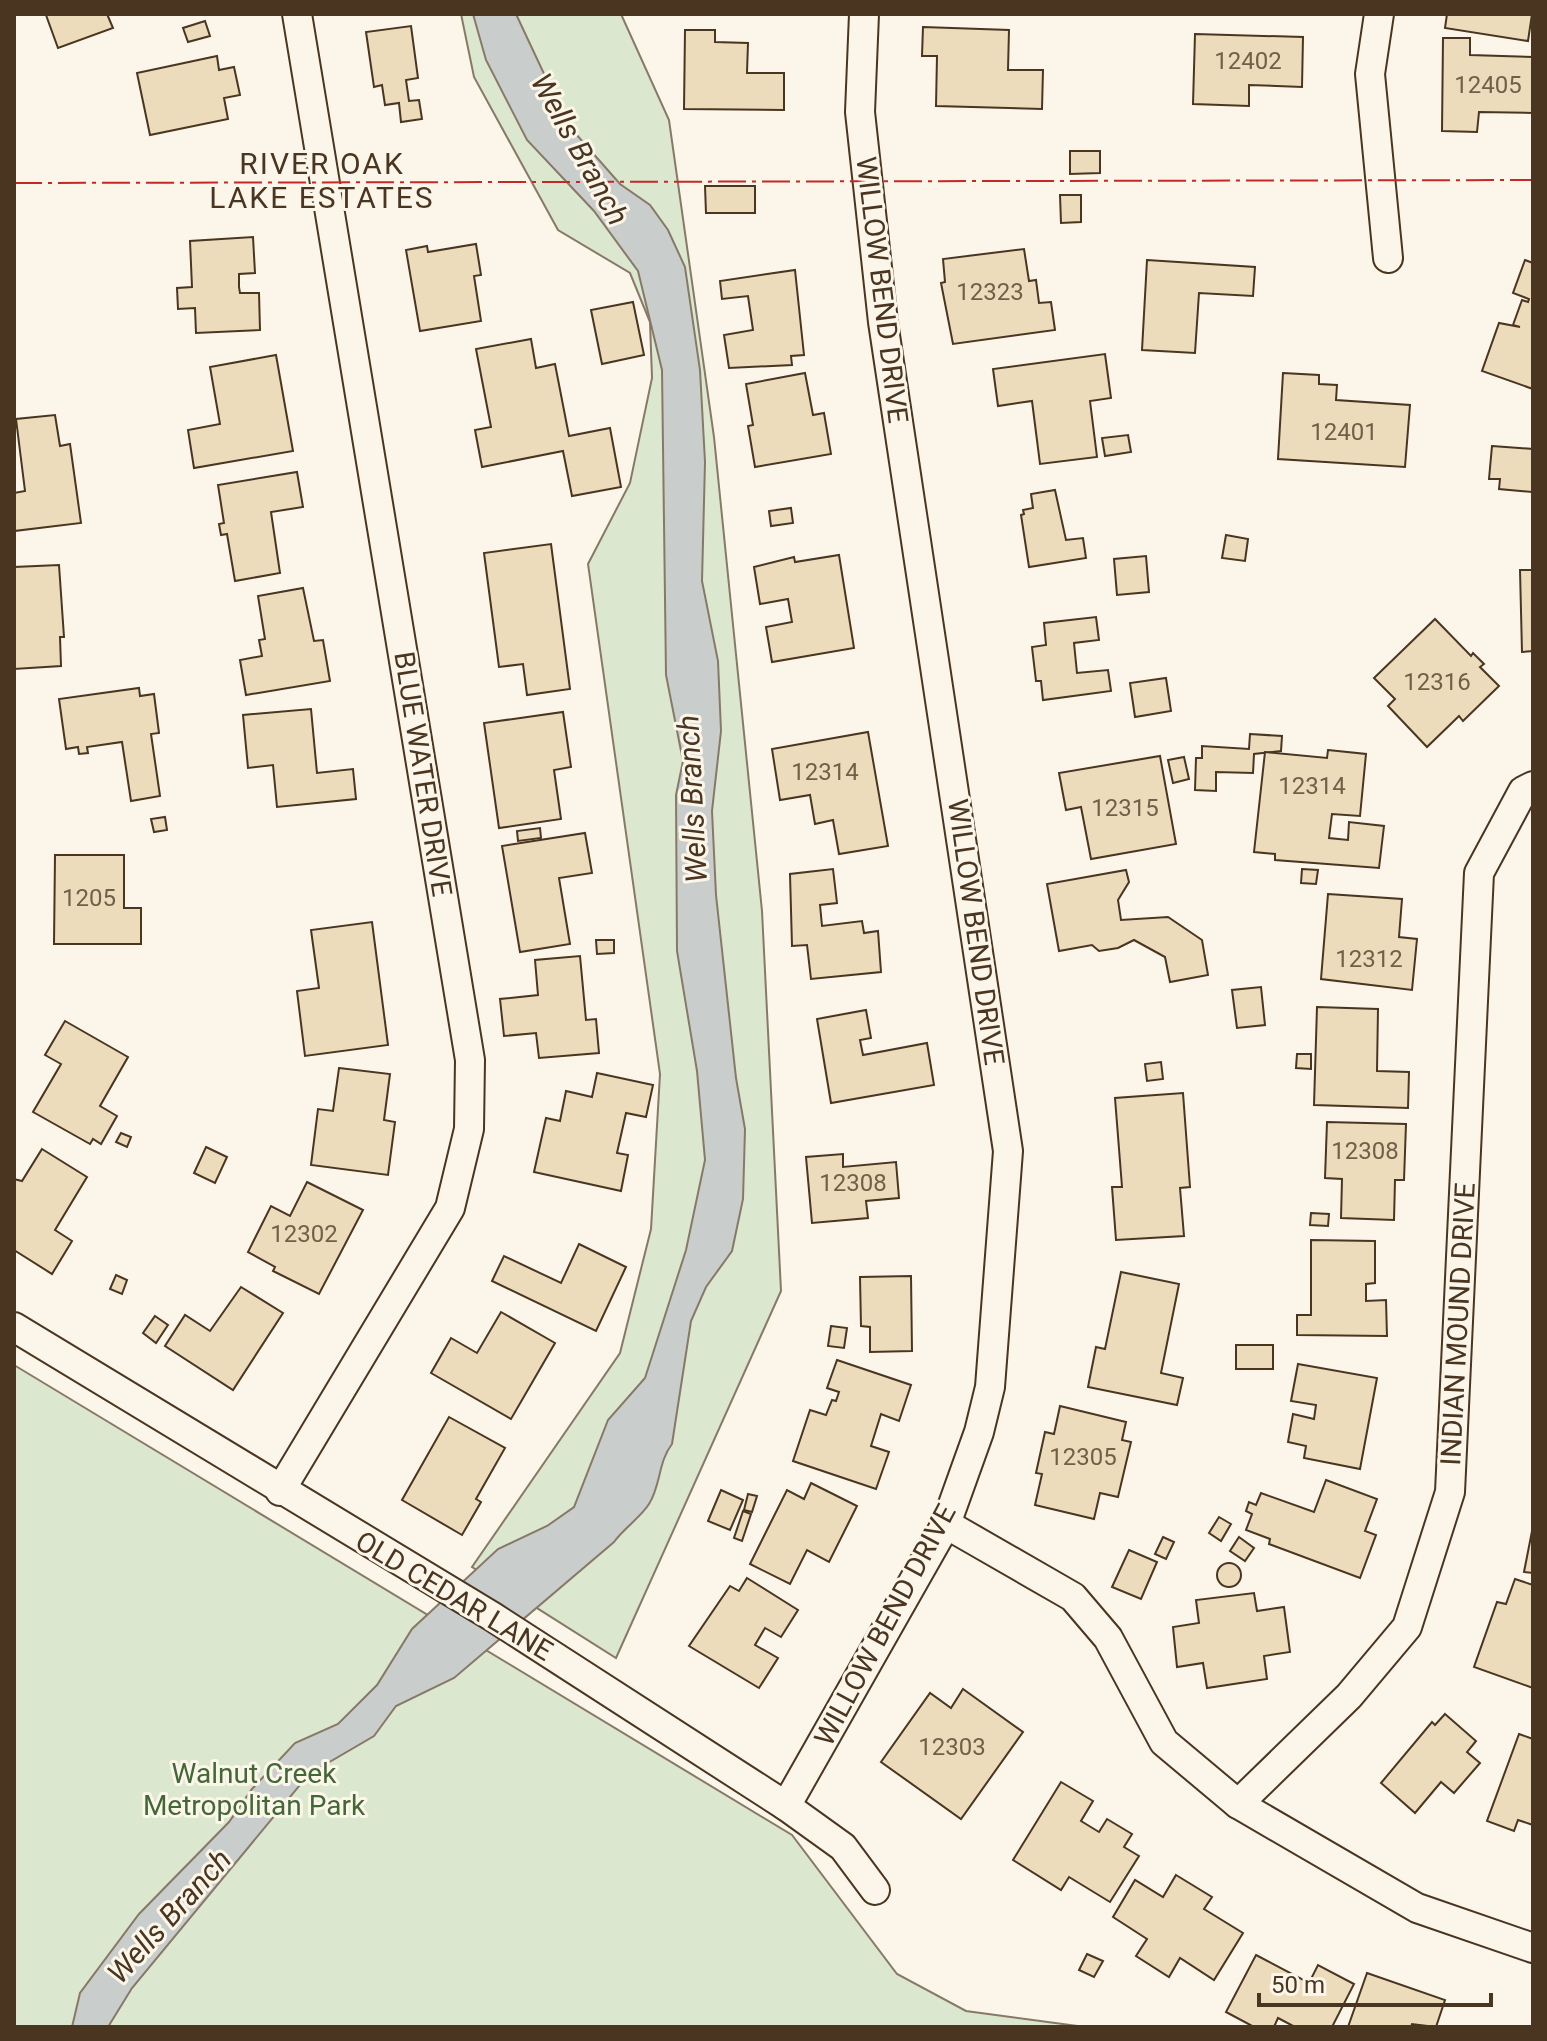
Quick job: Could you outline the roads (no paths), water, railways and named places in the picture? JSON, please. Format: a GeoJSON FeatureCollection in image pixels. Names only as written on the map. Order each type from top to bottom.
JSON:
{"type":"FeatureCollection","features":[{"type":"Feature","properties":{"kind":"street","name":"BLUE WATER DRIVE"},"geometry":{"type":"LineString","coordinates":[[280,1491],[450,1208],[469,1129],[470,1060],[297,14]]}},
{"type":"Feature","properties":{"kind":"street","name":"WILLOW BEND DRIVE"},"geometry":{"type":"LineString","coordinates":[[786,1806],[946,1524],[979,1432],[990,1387],[1008,1151],[883,322],[860,112],[864,14]]}},
{"type":"Feature","properties":{"kind":"street"},"geometry":{"type":"LineString","coordinates":[[1379,14],[1370,74],[1388,258]]}},
{"type":"Feature","properties":{"kind":"street","name":"INDIAN MOUND DRIVE"},"geometry":{"type":"LineString","coordinates":[[1238,1804],[1349,1696],[1407,1627],[1450,1492],[1479,873],[1523,791],[1533,786]]}},
{"type":"Feature","properties":{"kind":"street","name":"OLD CEDAR LANE"},"geometry":{"type":"LineString","coordinates":[[14,1327],[280,1491],[493,1617],[786,1806],[843,1847],[875,1890]]}},
{"type":"Feature","properties":{"kind":"street"},"geometry":{"type":"LineString","coordinates":[[946,1524],[1073,1597],[1108,1638],[1164,1742],[1238,1804],[1417,1908],[1533,1948]]}},
{"type":"Feature","properties":{"kind":"water","name":"Wells Branch"},"geometry":{"type":"Polygon","coordinates":[[[473,14],[516,14],[568,125],[620,184],[650,205],[668,230],[685,267],[700,370],[705,462],[702,581],[718,661],[721,731],[712,811],[716,895],[736,1078],[745,1129],[743,1199],[732,1251],[706,1287],[691,1321],[672,1444],[646,1509],[614,1542],[454,1678],[396,1706],[374,1736],[309,1774],[132,1988],[108,2027],[72,2027],[80,1993],[139,1914],[229,1822],[252,1789],[295,1743],[338,1724],[377,1685],[412,1629],[498,1549],[547,1526],[574,1507],[608,1420],[645,1378],[686,1250],[705,1160],[697,1071],[677,951],[676,795],[683,761],[666,675],[662,370],[638,271],[594,211],[527,140],[486,60],[473,14]]]}},
{"type":"Feature","properties":{"kind":"district","name":"RIVER OAK LAKE ESTATES"},"geometry":{"type":"Point","coordinates":[322,180]}},
{"type":"Feature","properties":{"kind":"park label","name":"Walnut Creek Metropolitan Park"},"geometry":{"type":"Point","coordinates":[254,1789]}}]}
